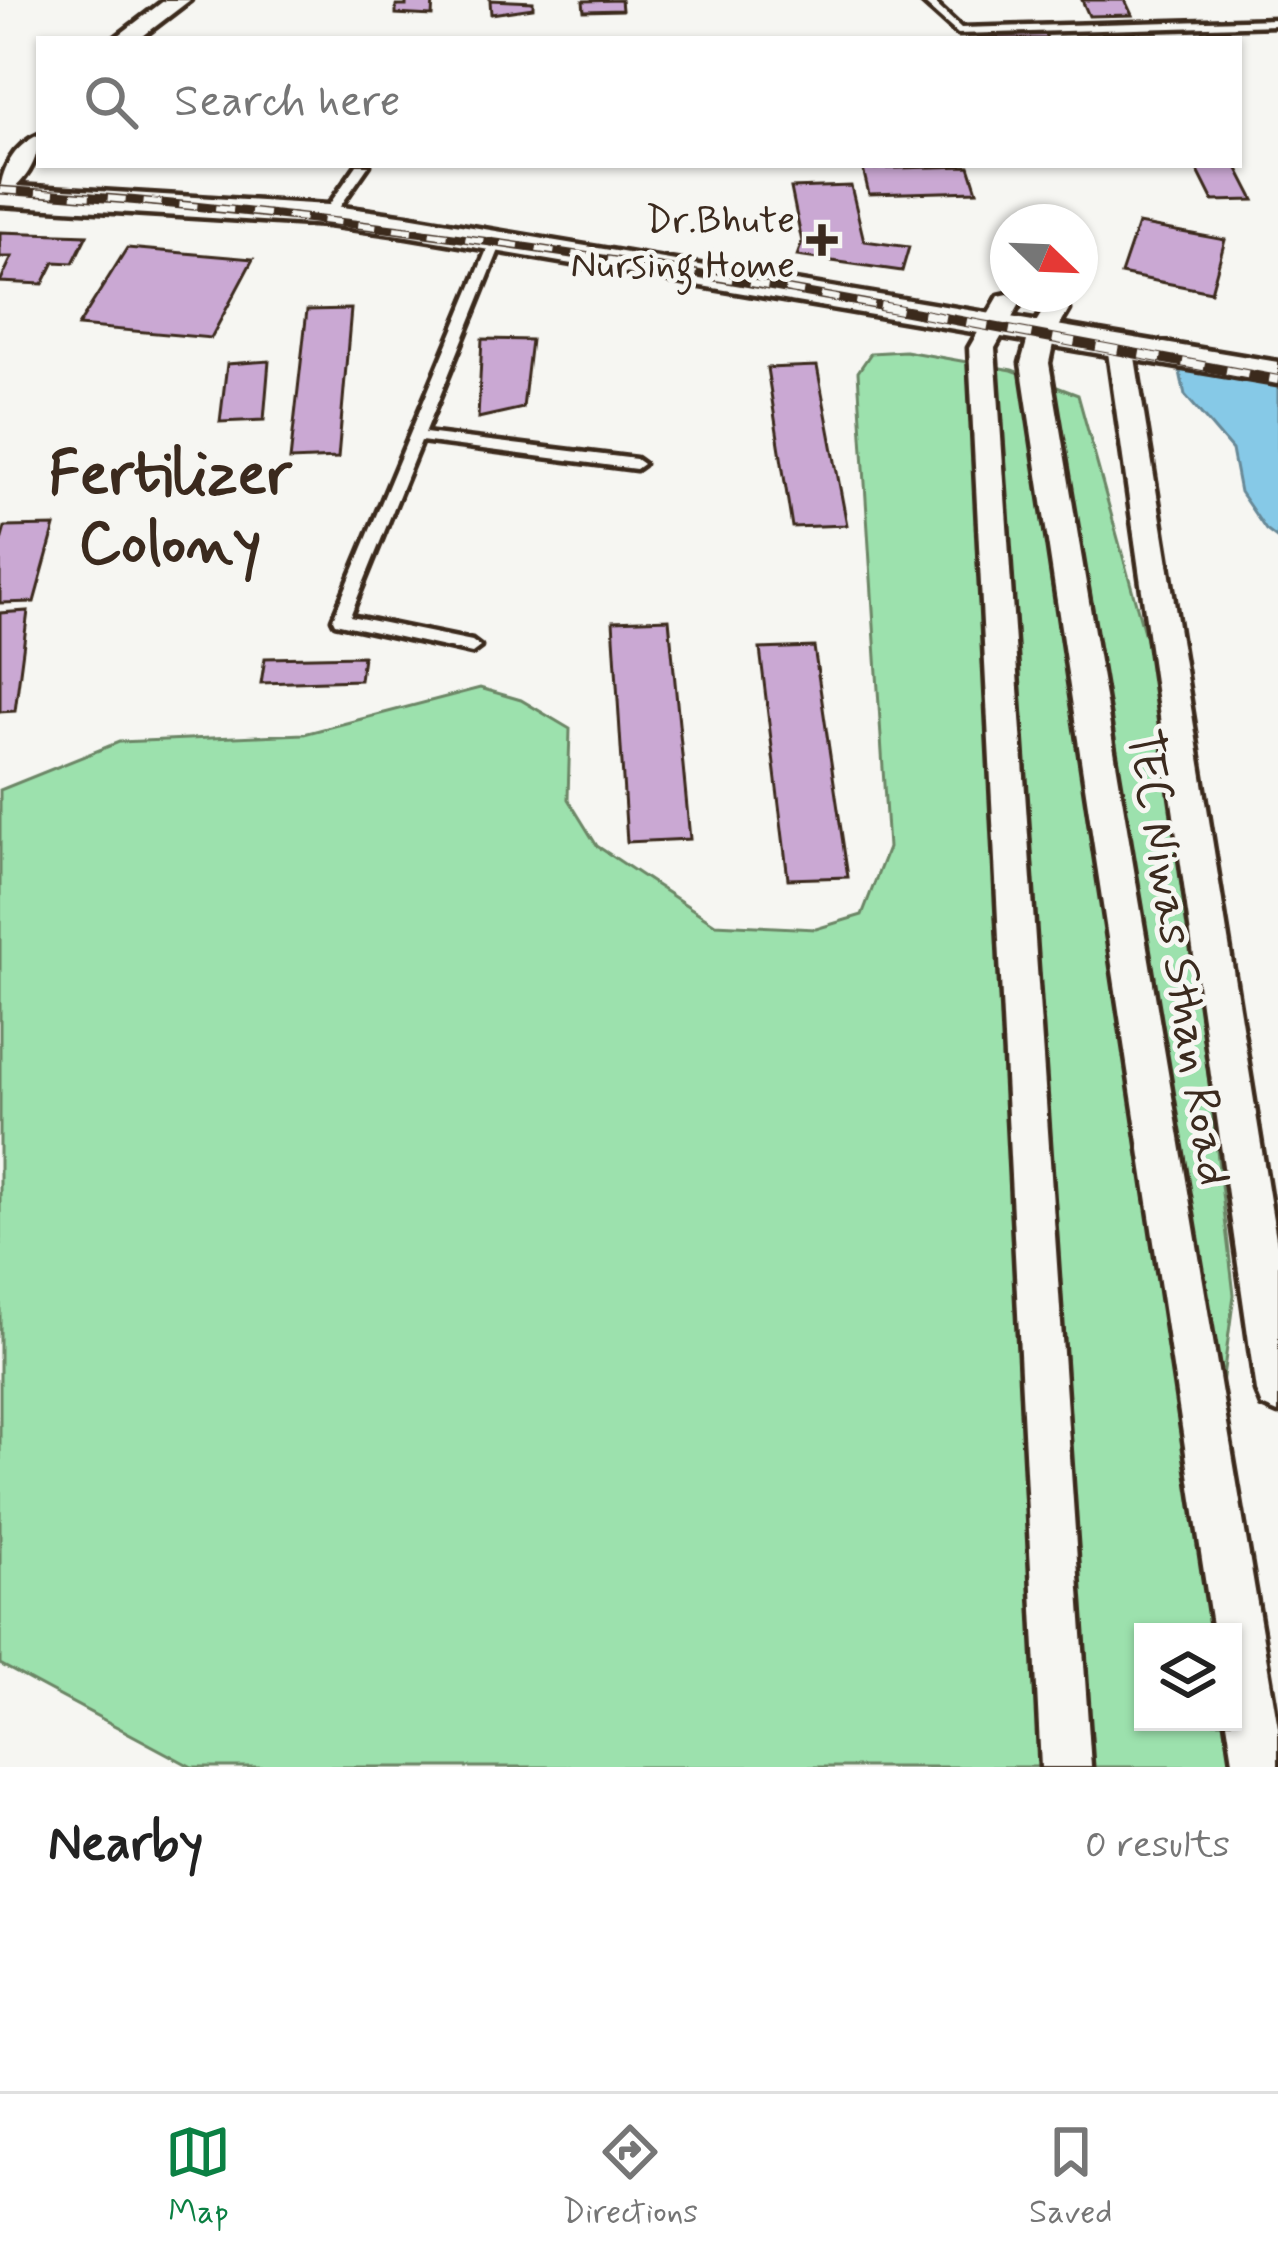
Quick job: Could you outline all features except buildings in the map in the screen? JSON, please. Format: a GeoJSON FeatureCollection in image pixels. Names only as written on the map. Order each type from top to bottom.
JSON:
{"type":"FeatureCollection","features":[{"type":"Feature","properties":{"kind":"main road"},"geometry":{"type":"LineString","coordinates":[[4,181],[334,206],[1049,322],[1278,348]]}},
{"type":"Feature","properties":{"kind":"main road"},"geometry":{"type":"LineString","coordinates":[[413,218],[497,241],[541,238]]}},
{"type":"Feature","properties":{"kind":"main road"},"geometry":{"type":"LineString","coordinates":[[1049,322],[1120,345],[1278,373]]}},
{"type":"Feature","properties":{"kind":"street"},"geometry":{"type":"LineString","coordinates":[[129,36],[179,0]]}},
{"type":"Feature","properties":{"kind":"street"},"geometry":{"type":"LineString","coordinates":[[4,181],[36,145]]}},
{"type":"Feature","properties":{"kind":"street"},"geometry":{"type":"LineString","coordinates":[[1000,314],[982,348],[1066,1767]]}},
{"type":"Feature","properties":{"kind":"street","name":"TEC Niwas Sthan Road"},"geometry":{"type":"LineString","coordinates":[[1049,322],[1035,363],[1259,1767]]}},
{"type":"Feature","properties":{"kind":"street"},"geometry":{"type":"LineString","coordinates":[[1120,345],[1278,1391]]}},
{"type":"Feature","properties":{"kind":"lane"},"geometry":{"type":"LineString","coordinates":[[925,0],[958,31],[1278,22]]}},
{"type":"Feature","properties":{"kind":"lane"},"geometry":{"type":"LineString","coordinates":[[334,206],[361,168]]}},
{"type":"Feature","properties":{"kind":"lane"},"geometry":{"type":"LineString","coordinates":[[472,647],[341,619],[497,241]]}},
{"type":"Feature","properties":{"kind":"lane"},"geometry":{"type":"LineString","coordinates":[[416,436],[636,464]]}},
{"type":"Feature","properties":{"kind":"green space"},"geometry":{"type":"Polygon","coordinates":[[[905,351],[1012,370],[1078,395],[1165,708],[1234,1295],[1212,1459],[1235,1623],[1134,1623],[1134,1731],[1238,1731],[1237,1767],[192,1767],[0,1664],[0,790],[119,742],[304,734],[480,688],[521,700],[570,729],[568,799],[597,846],[715,924],[816,929],[862,915],[888,848],[858,372],[871,353],[905,351]]]}},
{"type":"Feature","properties":{"kind":"water"},"geometry":{"type":"Polygon","coordinates":[[[1177,358],[1278,380],[1278,539],[1266,530],[1240,492],[1232,450],[1185,395],[1177,358]]]}},
{"type":"Feature","properties":{"kind":"railway"},"geometry":{"type":"LineString","coordinates":[[0,190],[226,209],[450,236],[896,309]]}},
{"type":"Feature","properties":{"kind":"railway"},"geometry":{"type":"LineString","coordinates":[[880,306],[1278,380]]}},
{"type":"Feature","properties":{"kind":"place","name":"Dr.Bhute Nursing Home"},"geometry":{"type":"Point","coordinates":[822,240]}},
{"type":"Feature","properties":{"kind":"district","name":"Fertilizer Colony"},"geometry":{"type":"Point","coordinates":[170,506]}}]}
